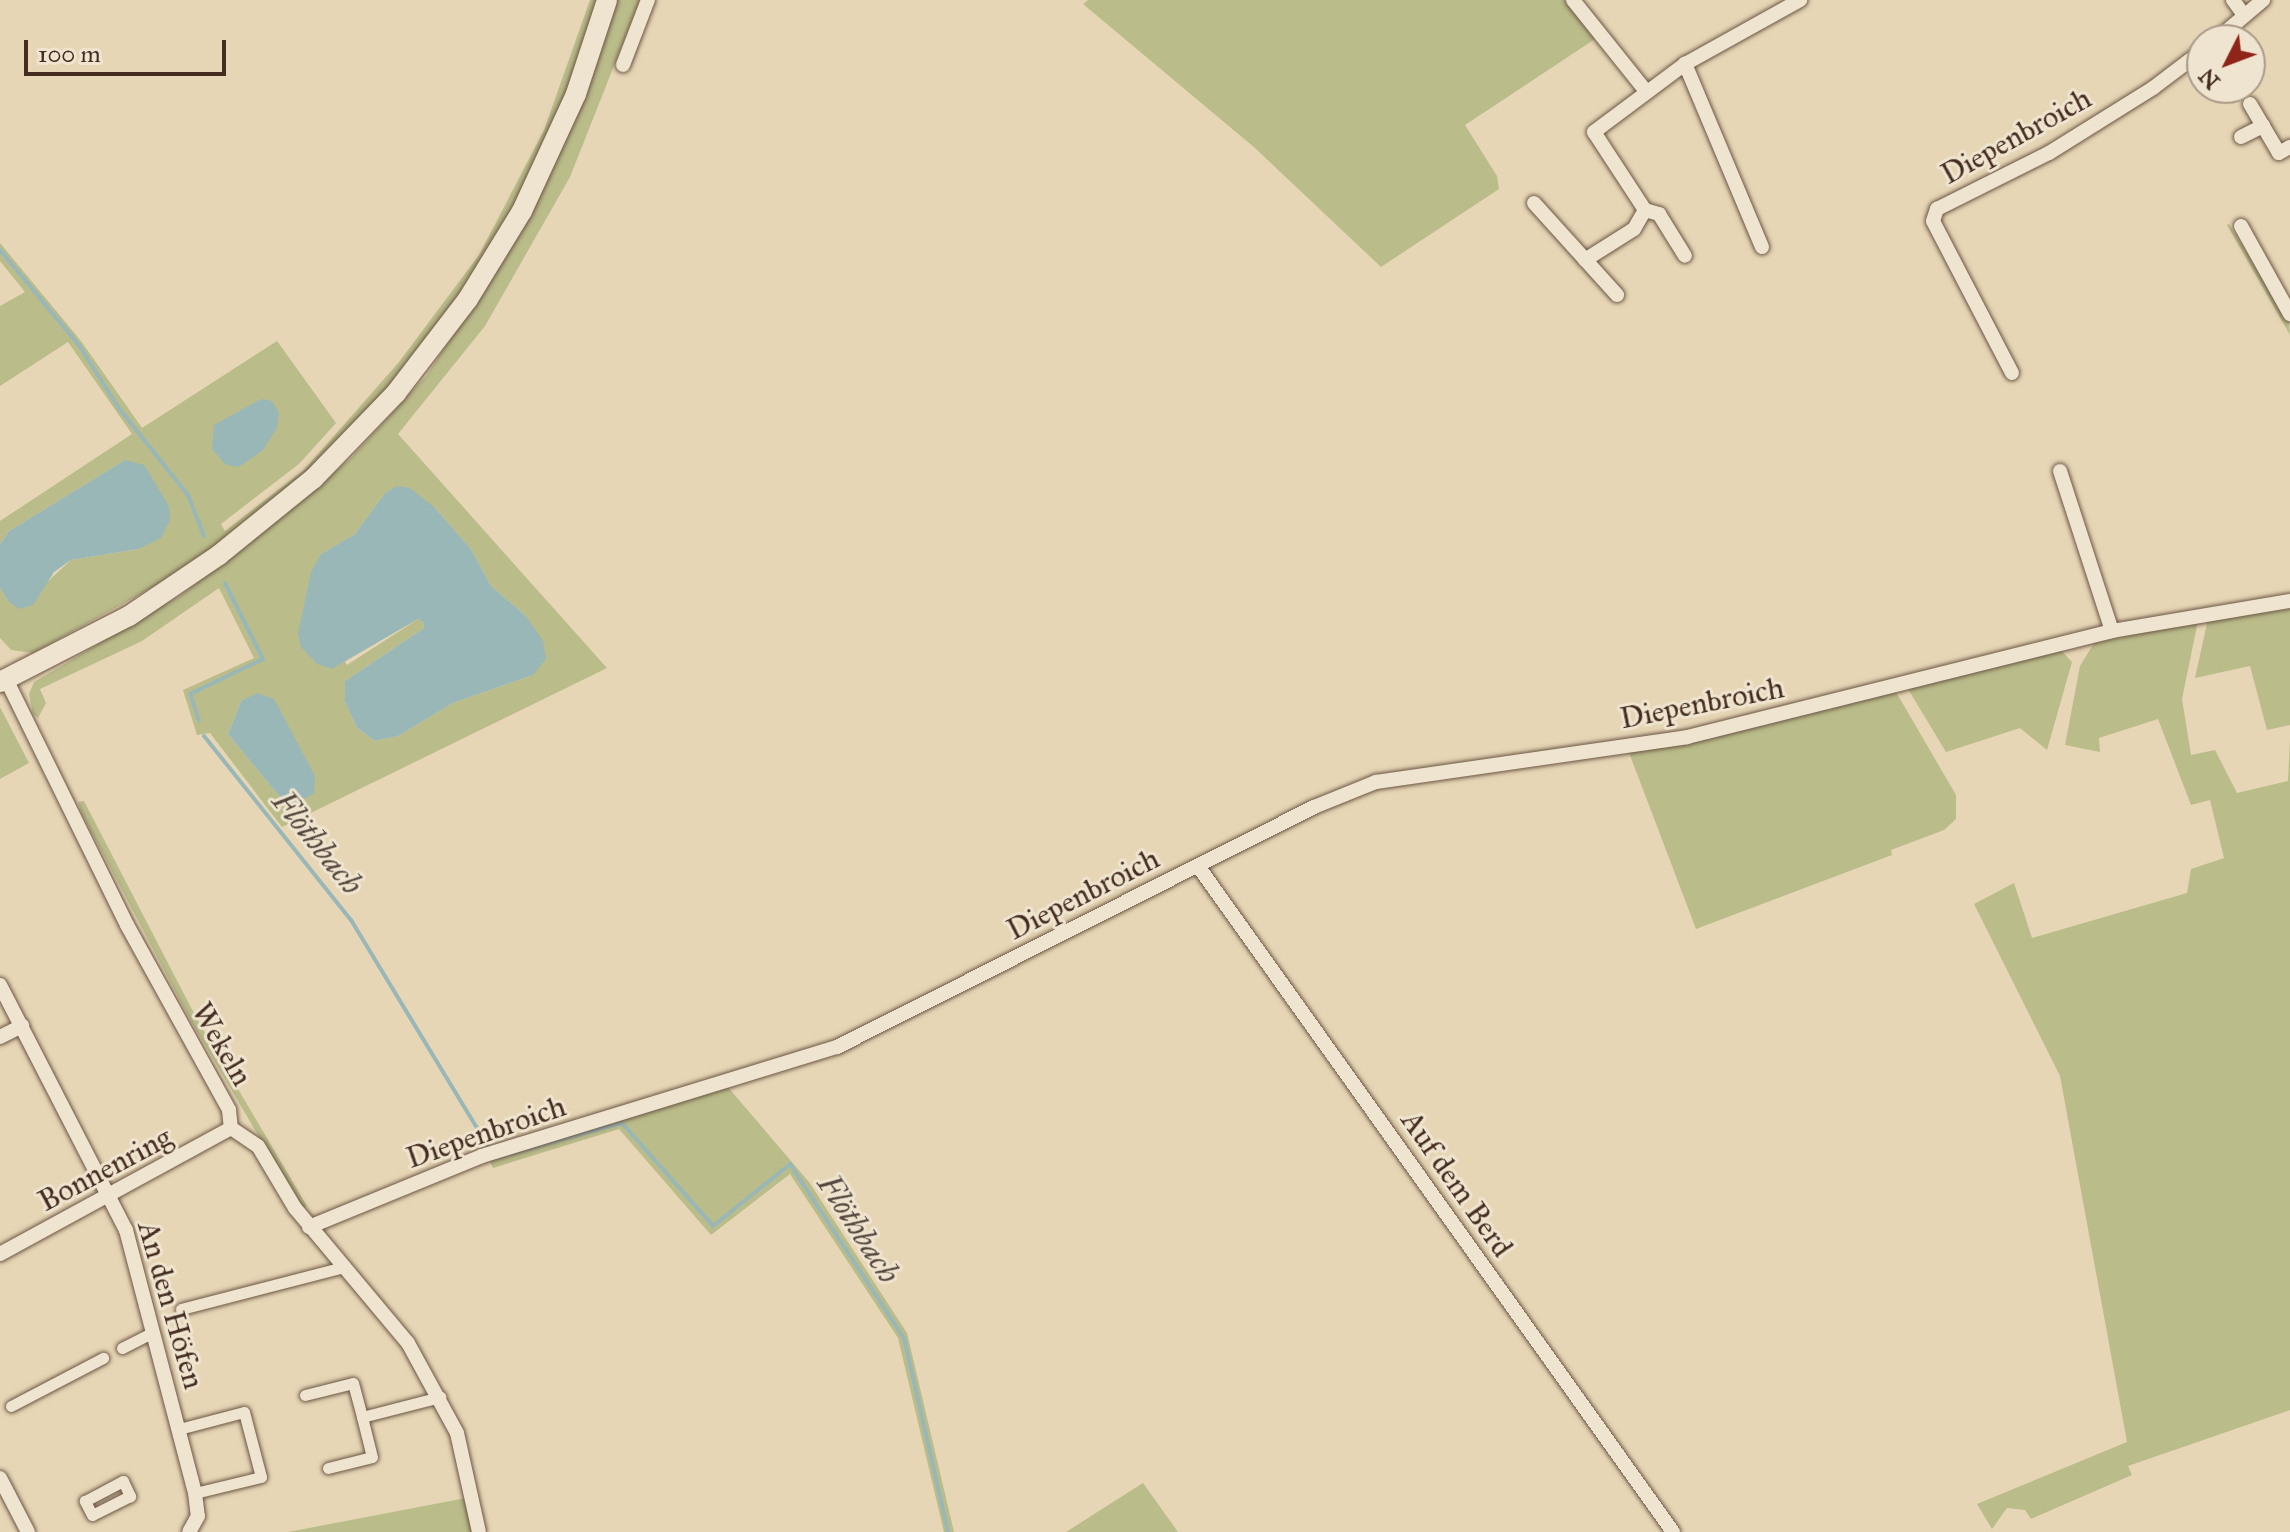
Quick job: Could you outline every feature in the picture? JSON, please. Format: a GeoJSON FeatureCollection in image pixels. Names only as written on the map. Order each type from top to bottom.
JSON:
{"type":"FeatureCollection","features":[{"type":"Feature","properties":{"kind":"main road"},"geometry":{"type":"LineString","coordinates":[[3,681],[129,616],[219,555],[313,479],[396,393],[451,324],[513,228],[566,118],[607,0]]}},
{"type":"Feature","properties":{"kind":"street"},"geometry":{"type":"LineString","coordinates":[[623,65],[648,0]]}},
{"type":"Feature","properties":{"kind":"street"},"geometry":{"type":"LineString","coordinates":[[1573,0],[1646,91]]}},
{"type":"Feature","properties":{"kind":"street"},"geometry":{"type":"LineString","coordinates":[[1685,256],[1659,214],[1645,210],[1594,132],[1636,105],[1646,91],[1685,64],[1800,0]]}},
{"type":"Feature","properties":{"kind":"street"},"geometry":{"type":"LineString","coordinates":[[2233,0],[2243,14]]}},
{"type":"Feature","properties":{"kind":"street"},"geometry":{"type":"LineString","coordinates":[[2233,24],[2263,0]]}},
{"type":"Feature","properties":{"kind":"street","name":"Diepenbroich"},"geometry":{"type":"LineString","coordinates":[[2012,373],[1933,221],[1937,209],[2049,153],[2154,88],[2186,63]]}},
{"type":"Feature","properties":{"kind":"street"},"geometry":{"type":"LineString","coordinates":[[1685,64],[1762,247]]}},
{"type":"Feature","properties":{"kind":"street"},"geometry":{"type":"LineString","coordinates":[[2250,104],[2279,153],[2290,147]]}},
{"type":"Feature","properties":{"kind":"street"},"geometry":{"type":"LineString","coordinates":[[2241,137],[2263,126]]}},
{"type":"Feature","properties":{"kind":"street"},"geometry":{"type":"LineString","coordinates":[[1534,203],[1617,295]]}},
{"type":"Feature","properties":{"kind":"street"},"geometry":{"type":"LineString","coordinates":[[1585,260],[1634,229],[1645,210]]}},
{"type":"Feature","properties":{"kind":"street"},"geometry":{"type":"LineString","coordinates":[[2241,226],[2290,314]]}},
{"type":"Feature","properties":{"kind":"street"},"geometry":{"type":"LineString","coordinates":[[2060,471],[2112,631],[2290,601]]}},
{"type":"Feature","properties":{"kind":"street","name":"Diepenbroich"},"geometry":{"type":"LineString","coordinates":[[309,1227],[482,1156],[837,1047],[1198,866],[1376,782],[1687,737],[2112,631]]}},
{"type":"Feature","properties":{"kind":"street","name":"Wekeln"},"geometry":{"type":"LineString","coordinates":[[3,681],[127,925],[229,1110],[231,1128],[258,1146],[309,1227],[408,1343],[440,1397],[457,1433],[479,1532]]}},
{"type":"Feature","properties":{"kind":"street","name":"Auf dem Berd"},"geometry":{"type":"LineString","coordinates":[[1198,866],[1673,1532]]}},
{"type":"Feature","properties":{"kind":"street","name":"An den Höfen"},"geometry":{"type":"LineString","coordinates":[[0,985],[111,1195],[126,1230],[195,1493],[198,1516],[189,1532]]}},
{"type":"Feature","properties":{"kind":"street"},"geometry":{"type":"LineString","coordinates":[[0,1037],[22,1026]]}},
{"type":"Feature","properties":{"kind":"street","name":"Bonnenring"},"geometry":{"type":"LineString","coordinates":[[0,1254],[231,1128]]}},
{"type":"Feature","properties":{"kind":"street","name":"An den Höfen"},"geometry":{"type":"LineString","coordinates":[[181,1309],[343,1267]]}},
{"type":"Feature","properties":{"kind":"street"},"geometry":{"type":"LineString","coordinates":[[122,1348],[153,1332]]}},
{"type":"Feature","properties":{"kind":"street"},"geometry":{"type":"LineString","coordinates":[[11,1406],[103,1358]]}},
{"type":"Feature","properties":{"kind":"street"},"geometry":{"type":"LineString","coordinates":[[305,1395],[353,1383],[372,1457],[328,1468]]}},
{"type":"Feature","properties":{"kind":"street"},"geometry":{"type":"LineString","coordinates":[[362,1417],[440,1397]]}},
{"type":"Feature","properties":{"kind":"street","name":"An den Höfen"},"geometry":{"type":"LineString","coordinates":[[179,1429],[244,1412],[261,1477],[195,1493]]}},
{"type":"Feature","properties":{"kind":"street"},"geometry":{"type":"LineString","coordinates":[[0,1478],[28,1532]]}},
{"type":"Feature","properties":{"kind":"green space"},"geometry":{"type":"Polygon","coordinates":[[[590,0],[599,0],[561,111],[510,218],[445,319],[350,436],[232,535],[175,575],[33,653],[11,650],[0,638],[0,588],[9,602],[45,584],[71,560],[139,549],[125,460],[9,531],[0,544],[0,521],[132,434],[68,342],[0,386],[0,306],[25,292],[0,261],[0,243],[81,341],[142,428],[277,341],[336,423],[299,464],[221,524],[225,531],[304,470],[399,362],[479,255],[544,130],[590,0]]]}},
{"type":"Feature","properties":{"kind":"green space"},"geometry":{"type":"Polygon","coordinates":[[[615,0],[640,0],[570,177],[485,326],[398,434],[607,668],[282,827],[210,733],[197,735],[183,690],[254,658],[219,588],[142,641],[40,689],[46,703],[38,718],[33,714],[29,694],[34,682],[180,596],[245,546],[350,459],[427,375],[527,221],[599,57],[615,0]],[[385,493],[355,534],[321,554],[307,594],[347,665],[418,619],[423,622],[424,628],[345,681],[345,702],[357,728],[375,741],[398,736],[453,703],[533,675],[526,616],[491,586],[471,549],[435,508],[385,493]],[[241,701],[228,734],[284,802],[241,701]]]}},
{"type":"Feature","properties":{"kind":"green space"},"geometry":{"type":"Polygon","coordinates":[[[1088,0],[1565,0],[1595,39],[1465,125],[1497,176],[1499,189],[1381,267],[1255,148],[1083,4],[1088,0]]]}},
{"type":"Feature","properties":{"kind":"green space"},"geometry":{"type":"Polygon","coordinates":[[[2227,225],[2289,321],[2290,335],[2227,225]]]}},
{"type":"Feature","properties":{"kind":"green space"},"geometry":{"type":"Polygon","coordinates":[[[2290,609],[2290,725],[2267,730],[2250,666],[2195,678],[2208,619],[2290,609]]]}},
{"type":"Feature","properties":{"kind":"green space"},"geometry":{"type":"Polygon","coordinates":[[[2198,621],[2182,699],[2191,755],[2215,750],[2237,793],[2288,781],[2290,739],[2290,1410],[2128,1466],[2132,1475],[2031,1519],[2025,1510],[2007,1508],[1992,1529],[1977,1504],[2127,1442],[2060,1076],[1974,904],[2014,883],[2032,938],[2187,893],[2191,869],[2224,858],[2210,800],[2191,805],[2158,719],[2099,738],[2100,752],[2065,745],[2080,666],[2094,643],[2198,621]]]}},
{"type":"Feature","properties":{"kind":"green space"},"geometry":{"type":"Polygon","coordinates":[[[2060,649],[2072,662],[2047,750],[2020,728],[1946,752],[1908,689],[2060,649]]]}},
{"type":"Feature","properties":{"kind":"green space"},"geometry":{"type":"Polygon","coordinates":[[[1896,692],[1956,795],[1956,819],[1944,830],[1891,850],[1892,855],[1696,929],[1628,750],[1688,741],[1896,692]]]}},
{"type":"Feature","properties":{"kind":"green space"},"geometry":{"type":"Polygon","coordinates":[[[0,707],[29,763],[0,779],[0,707]]]}},
{"type":"Feature","properties":{"kind":"green space"},"geometry":{"type":"Polygon","coordinates":[[[84,801],[198,1021],[307,1206],[302,1210],[192,1023],[82,814],[78,802],[84,801]]]}},
{"type":"Feature","properties":{"kind":"green space"},"geometry":{"type":"Polygon","coordinates":[[[727,1086],[809,1182],[907,1333],[954,1532],[944,1532],[898,1338],[790,1174],[711,1235],[619,1129],[493,1168],[489,1160],[727,1086]]]}},
{"type":"Feature","properties":{"kind":"green space"},"geometry":{"type":"Polygon","coordinates":[[[1143,1483],[1178,1532],[1066,1532],[1143,1483]]]}},
{"type":"Feature","properties":{"kind":"green space"},"geometry":{"type":"Polygon","coordinates":[[[466,1498],[472,1532],[288,1532],[466,1498]]]}},
{"type":"Feature","properties":{"kind":"water"},"geometry":{"type":"Polygon","coordinates":[[[261,399],[272,401],[279,413],[277,428],[263,450],[239,467],[226,465],[212,449],[214,425],[261,399]]]}},
{"type":"Feature","properties":{"kind":"water"},"geometry":{"type":"Polygon","coordinates":[[[125,460],[144,465],[169,506],[170,520],[161,538],[139,549],[71,560],[54,572],[33,605],[19,609],[9,602],[0,588],[0,544],[9,531],[125,460]]]}},
{"type":"Feature","properties":{"kind":"water"},"geometry":{"type":"Polygon","coordinates":[[[397,486],[410,488],[435,508],[471,549],[491,586],[526,616],[543,641],[546,659],[533,675],[453,703],[398,736],[375,741],[357,728],[345,702],[345,681],[424,628],[423,622],[418,619],[332,669],[317,664],[301,647],[298,633],[311,572],[321,554],[355,534],[385,493],[397,486]]]}},
{"type":"Feature","properties":{"kind":"water"},"geometry":{"type":"Polygon","coordinates":[[[257,693],[274,699],[315,776],[314,793],[296,804],[284,802],[228,734],[241,701],[257,693]]]}},
{"type":"Feature","properties":{"kind":"waterway","name":"Flöthbach"},"geometry":{"type":"LineString","coordinates":[[0,250],[79,345],[118,407],[188,495],[204,536]]}},
{"type":"Feature","properties":{"kind":"waterway","name":"Flöthbach"},"geometry":{"type":"LineString","coordinates":[[199,721],[190,694],[263,659],[225,583]]}},
{"type":"Feature","properties":{"kind":"waterway","name":"Flöthbach"},"geometry":{"type":"LineString","coordinates":[[204,736],[351,920],[488,1146]]}},
{"type":"Feature","properties":{"kind":"waterway","name":"Flöthbach"},"geometry":{"type":"LineString","coordinates":[[495,1158],[622,1123],[713,1226],[790,1164],[904,1338],[948,1532]]}}]}
